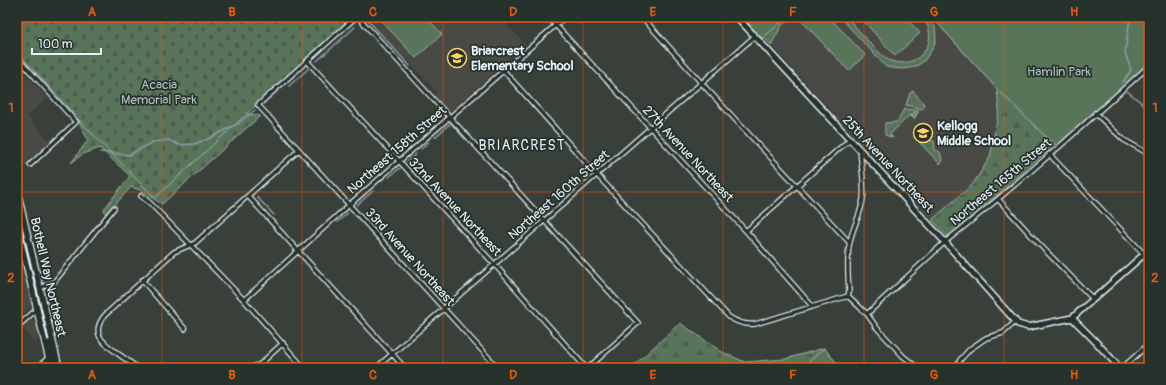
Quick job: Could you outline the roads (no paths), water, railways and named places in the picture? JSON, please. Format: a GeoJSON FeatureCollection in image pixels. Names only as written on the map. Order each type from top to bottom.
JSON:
{"type":"FeatureCollection","features":[{"type":"Feature","properties":{"kind":"main road","name":"Bothell Way Northeast"},"geometry":{"type":"LineString","coordinates":[[17,191],[58,368]]}},
{"type":"Feature","properties":{"kind":"main road","name":"Bothell Way Northeast"},"geometry":{"type":"LineString","coordinates":[[17,226],[50,368]]}},
{"type":"Feature","properties":{"kind":"main road"},"geometry":{"type":"LineString","coordinates":[[36,310],[43,319],[54,364],[58,368]]}},
{"type":"Feature","properties":{"kind":"street"},"geometry":{"type":"LineString","coordinates":[[307,61],[357,17],[545,221],[638,323],[587,368]]}},
{"type":"Feature","properties":{"kind":"street","name":"27th Avenue Northeast"},"geometry":{"type":"LineString","coordinates":[[548,17],[746,231],[812,306]]}},
{"type":"Feature","properties":{"kind":"street","name":"Northeast 158th Street"},"geometry":{"type":"LineString","coordinates":[[244,300],[349,205],[565,17]]}},
{"type":"Feature","properties":{"kind":"street"},"geometry":{"type":"LineString","coordinates":[[642,17],[850,242]]}},
{"type":"Feature","properties":{"kind":"street","name":"25th Avenue Northeast"},"geometry":{"type":"LineString","coordinates":[[737,17],[945,242],[1018,324],[1028,327],[1072,318]]}},
{"type":"Feature","properties":{"kind":"street","name":"Northeast 160th Street"},"geometry":{"type":"LineString","coordinates":[[376,368],[755,36]]}},
{"type":"Feature","properties":{"kind":"street"},"geometry":{"type":"LineString","coordinates":[[17,57],[76,122],[30,164]]}},
{"type":"Feature","properties":{"kind":"street","name":"33rd Avenue Northeast"},"geometry":{"type":"LineString","coordinates":[[307,61],[258,105],[498,368]]}},
{"type":"Feature","properties":{"kind":"street","name":"32nd Avenue Northeast"},"geometry":{"type":"LineString","coordinates":[[307,61],[495,265],[587,368]]}},
{"type":"Feature","properties":{"kind":"street","name":"Northeast 165th Street"},"geometry":{"type":"LineString","coordinates":[[866,314],[945,242],[998,199],[1149,66]]}},
{"type":"Feature","properties":{"kind":"street"},"geometry":{"type":"LineString","coordinates":[[503,70],[597,175],[729,318],[744,324],[755,324],[848,296]]}},
{"type":"Feature","properties":{"kind":"street"},"geometry":{"type":"LineString","coordinates":[[1096,114],[1124,140],[1149,154]]}},
{"type":"Feature","properties":{"kind":"street"},"geometry":{"type":"LineString","coordinates":[[746,231],[850,139]]}},
{"type":"Feature","properties":{"kind":"street"},"geometry":{"type":"LineString","coordinates":[[138,368],[103,342],[99,336],[99,321],[174,252],[196,243],[299,150]]}},
{"type":"Feature","properties":{"kind":"street"},"geometry":{"type":"LineString","coordinates":[[848,296],[848,254],[850,242],[863,200],[860,150]]}},
{"type":"Feature","properties":{"kind":"street"},"geometry":{"type":"LineString","coordinates":[[1049,154],[1149,259]]}},
{"type":"Feature","properties":{"kind":"street"},"geometry":{"type":"LineString","coordinates":[[141,196],[150,203],[244,300],[304,368]]}},
{"type":"Feature","properties":{"kind":"street"},"geometry":{"type":"LineString","coordinates":[[248,196],[405,368]]}},
{"type":"Feature","properties":{"kind":"street"},"geometry":{"type":"LineString","coordinates":[[998,199],[1039,244],[1094,299]]}},
{"type":"Feature","properties":{"kind":"street"},"geometry":{"type":"LineString","coordinates":[[40,288],[54,282],[114,208]]}},
{"type":"Feature","properties":{"kind":"street"},"geometry":{"type":"LineString","coordinates":[[1149,250],[1072,318],[1121,368],[1149,344]]}},
{"type":"Feature","properties":{"kind":"street"},"geometry":{"type":"LineString","coordinates":[[142,280],[186,329]]}},
{"type":"Feature","properties":{"kind":"street"},"geometry":{"type":"LineString","coordinates":[[848,296],[903,356],[918,368]]}},
{"type":"Feature","properties":{"kind":"street"},"geometry":{"type":"LineString","coordinates":[[17,327],[36,310]]}},
{"type":"Feature","properties":{"kind":"street"},"geometry":{"type":"LineString","coordinates":[[958,368],[960,360],[970,349],[986,338],[1003,333],[1016,321]]}},
{"type":"Feature","properties":{"kind":"street"},"geometry":{"type":"LineString","coordinates":[[256,368],[283,343]]}},
{"type":"Feature","properties":{"kind":"street"},"geometry":{"type":"LineString","coordinates":[[37,368],[48,358]]}},
{"type":"Feature","properties":{"kind":"street"},"geometry":{"type":"LineString","coordinates":[[248,368],[259,365]]}},
{"type":"Feature","properties":{"kind":"waterway"},"geometry":{"type":"LineString","coordinates":[[367,17],[366,18],[410,66]]}},
{"type":"Feature","properties":{"kind":"waterway"},"geometry":{"type":"LineString","coordinates":[[1123,82],[1131,70],[1125,53],[1130,17]]}},
{"type":"Feature","properties":{"kind":"waterway"},"geometry":{"type":"LineString","coordinates":[[317,61],[355,27]]}},
{"type":"Feature","properties":{"kind":"waterway"},"geometry":{"type":"LineString","coordinates":[[289,86],[308,69]]}},
{"type":"Feature","properties":{"kind":"waterway"},"geometry":{"type":"LineString","coordinates":[[1127,91],[1149,109]]}},
{"type":"Feature","properties":{"kind":"waterway"},"geometry":{"type":"LineString","coordinates":[[100,152],[129,155],[153,142],[169,140],[179,145],[194,144],[208,139],[239,123],[255,110]]}},
{"type":"Feature","properties":{"kind":"waterway"},"geometry":{"type":"LineString","coordinates":[[435,137],[451,123],[465,139]]}},
{"type":"Feature","properties":{"kind":"waterway"},"geometry":{"type":"LineString","coordinates":[[421,149],[429,142]]}},
{"type":"Feature","properties":{"kind":"waterway"},"geometry":{"type":"LineString","coordinates":[[407,162],[416,154]]}},
{"type":"Feature","properties":{"kind":"waterway"},"geometry":{"type":"LineString","coordinates":[[389,177],[400,168]]}},
{"type":"Feature","properties":{"kind":"waterway"},"geometry":{"type":"LineString","coordinates":[[357,205],[373,191]]}},
{"type":"Feature","properties":{"kind":"waterway"},"geometry":{"type":"LineString","coordinates":[[257,197],[274,215]]}},
{"type":"Feature","properties":{"kind":"waterway"},"geometry":{"type":"LineString","coordinates":[[337,222],[348,213]]}},
{"type":"Feature","properties":{"kind":"place","name":"Briarcrest Elementary School"},"geometry":{"type":"Point","coordinates":[457,58]}},
{"type":"Feature","properties":{"kind":"place","name":"Kellogg Middle School"},"geometry":{"type":"Point","coordinates":[923,133]}},
{"type":"Feature","properties":{"kind":"district","name":"BRIARCREST"},"geometry":{"type":"Point","coordinates":[522,145]}},
{"type":"Feature","properties":{"kind":"park label","name":"Hamlin Park"},"geometry":{"type":"Point","coordinates":[1059,72]}},
{"type":"Feature","properties":{"kind":"park label","name":"Acacia Memorial Park"},"geometry":{"type":"Point","coordinates":[159,92]}}]}
